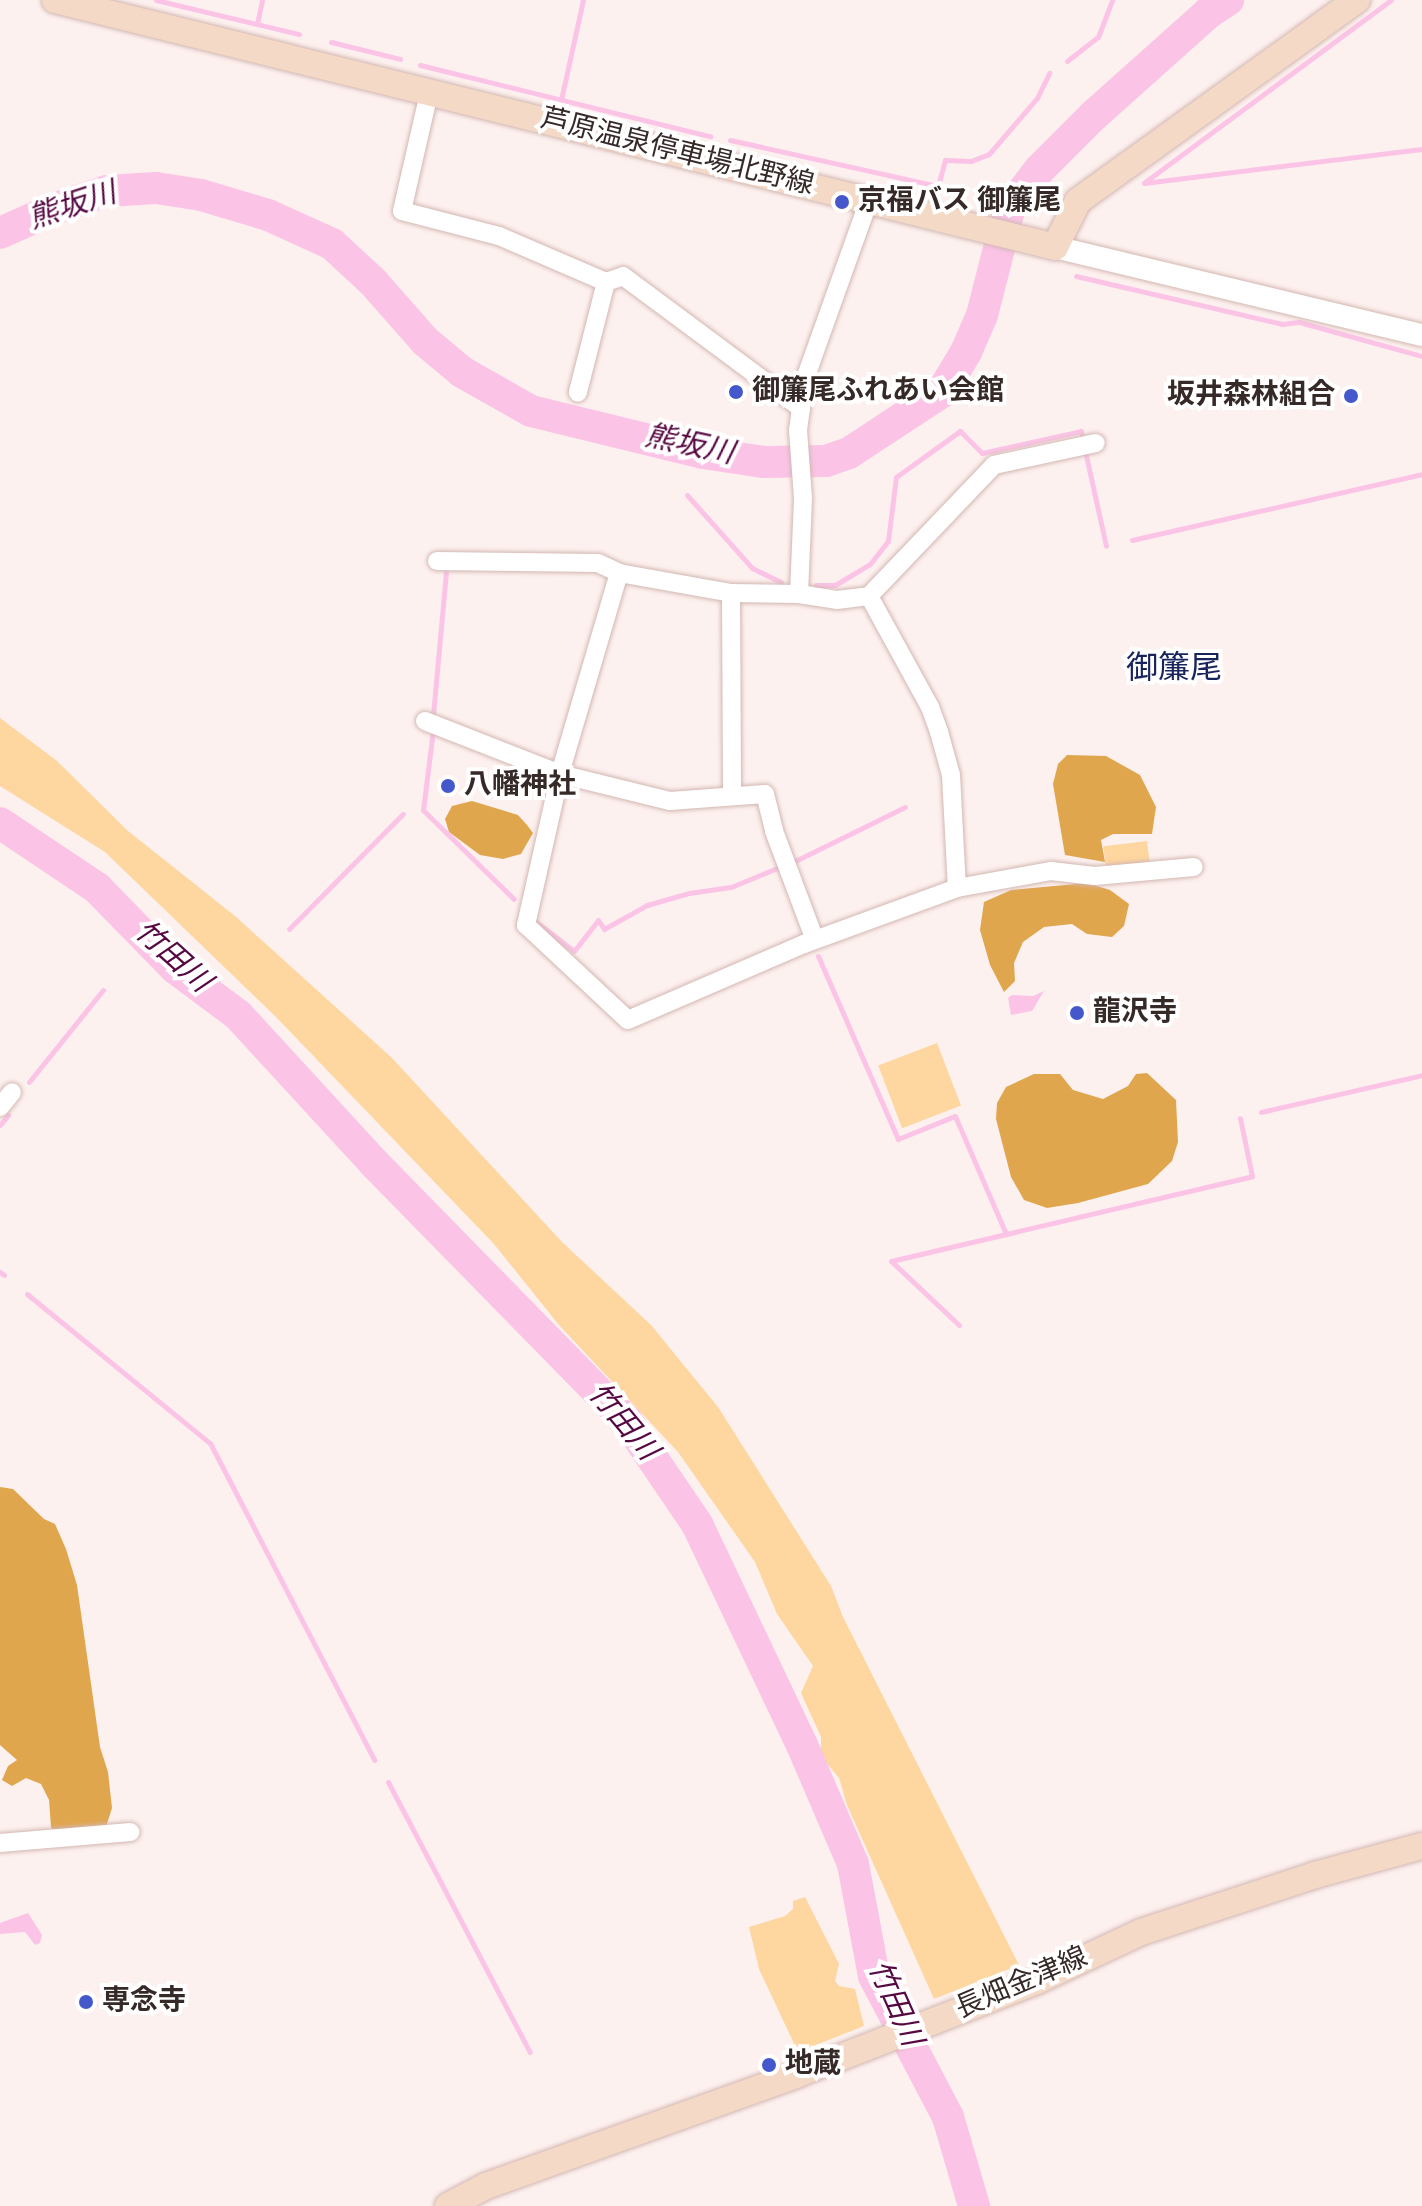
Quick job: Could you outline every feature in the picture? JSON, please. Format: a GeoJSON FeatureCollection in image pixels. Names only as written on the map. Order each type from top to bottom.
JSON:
{"type":"FeatureCollection","features":[{"type":"Feature","properties":{"kind":"main road","name":"芦原温泉停車場北野線"},"geometry":{"type":"LineString","coordinates":[[55,0],[1055,247]]}},
{"type":"Feature","properties":{"kind":"main road"},"geometry":{"type":"LineString","coordinates":[[1055,247],[1078,201],[1357,0]]}},
{"type":"Feature","properties":{"kind":"main road","name":"長畑金津線"},"geometry":{"type":"LineString","coordinates":[[448,2206],[486,2186],[798,2074],[1037,1981],[1141,1932],[1315,1875],[1422,1846]]}},
{"type":"Feature","properties":{"kind":"street"},"geometry":{"type":"LineString","coordinates":[[429,93],[402,211],[499,236],[606,282],[623,276],[801,408]]}},
{"type":"Feature","properties":{"kind":"street"},"geometry":{"type":"LineString","coordinates":[[799,594],[803,498],[798,445],[805,379],[869,200]]}},
{"type":"Feature","properties":{"kind":"street"},"geometry":{"type":"LineString","coordinates":[[1055,247],[1422,335]]}},
{"type":"Feature","properties":{"kind":"street"},"geometry":{"type":"LineString","coordinates":[[578,392],[606,282]]}},
{"type":"Feature","properties":{"kind":"street"},"geometry":{"type":"LineString","coordinates":[[437,561],[598,563],[619,573],[731,593],[799,594],[837,600],[869,596],[994,465],[1096,443]]}},
{"type":"Feature","properties":{"kind":"street"},"geometry":{"type":"LineString","coordinates":[[619,573],[560,774],[526,925],[628,1020],[815,940],[957,888],[1051,871],[1095,876],[1194,867]]}},
{"type":"Feature","properties":{"kind":"street"},"geometry":{"type":"LineString","coordinates":[[731,593],[732,795]]}},
{"type":"Feature","properties":{"kind":"street"},"geometry":{"type":"LineString","coordinates":[[869,596],[930,707],[939,732],[951,775],[957,888]]}},
{"type":"Feature","properties":{"kind":"street"},"geometry":{"type":"LineString","coordinates":[[425,721],[560,774],[670,801],[765,794],[774,831],[815,940]]}},
{"type":"Feature","properties":{"kind":"street"},"geometry":{"type":"LineString","coordinates":[[0,1843],[131,1832]]}},
{"type":"Feature","properties":{"kind":"shaded area"},"geometry":{"type":"Polygon","coordinates":[[[0,718],[57,761],[128,831],[235,916],[392,1058],[562,1242],[651,1325],[718,1407],[831,1586],[843,1617],[1019,1965],[934,1999],[847,1805],[839,1778],[821,1756],[821,1737],[801,1693],[813,1666],[777,1614],[755,1562],[678,1452],[559,1325],[494,1244],[276,1017],[105,852],[0,786],[0,718]]]}},
{"type":"Feature","properties":{"kind":"shaded area"},"geometry":{"type":"Polygon","coordinates":[[[1067,755],[1106,756],[1140,775],[1156,807],[1152,834],[1113,834],[1101,840],[1105,862],[1065,855],[1053,784],[1058,764],[1067,755]]]}},
{"type":"Feature","properties":{"kind":"shaded area"},"geometry":{"type":"Polygon","coordinates":[[[472,801],[518,815],[533,833],[521,854],[503,859],[480,855],[449,832],[445,819],[452,806],[472,801]]]}},
{"type":"Feature","properties":{"kind":"shaded area"},"geometry":{"type":"Polygon","coordinates":[[[1147,841],[1150,864],[1106,869],[1103,846],[1147,841]]]}},
{"type":"Feature","properties":{"kind":"shaded area"},"geometry":{"type":"Polygon","coordinates":[[[1087,883],[1110,890],[1129,904],[1124,926],[1112,937],[1087,934],[1072,924],[1044,927],[1023,942],[1014,963],[1015,981],[1004,992],[990,965],[980,930],[984,902],[1011,890],[1087,883]]]}},
{"type":"Feature","properties":{"kind":"shaded area"},"geometry":{"type":"Polygon","coordinates":[[[1044,991],[1032,1011],[1011,1015],[1008,998],[1012,995],[1033,996],[1044,991]]]}},
{"type":"Feature","properties":{"kind":"shaded area"},"geometry":{"type":"Polygon","coordinates":[[[937,1043],[961,1106],[902,1128],[878,1066],[937,1043]]]}},
{"type":"Feature","properties":{"kind":"shaded area"},"geometry":{"type":"Polygon","coordinates":[[[1147,1073],[1176,1100],[1178,1142],[1172,1161],[1148,1184],[1078,1203],[1047,1208],[1024,1200],[1011,1177],[996,1119],[997,1103],[1006,1087],[1034,1074],[1060,1074],[1073,1090],[1103,1099],[1128,1086],[1136,1074],[1147,1073]]]}},
{"type":"Feature","properties":{"kind":"shaded area"},"geometry":{"type":"Polygon","coordinates":[[[0,1487],[13,1489],[44,1519],[55,1524],[66,1549],[77,1585],[100,1747],[108,1772],[112,1808],[106,1827],[55,1833],[51,1827],[49,1800],[41,1784],[26,1778],[12,1786],[2,1780],[8,1766],[17,1760],[0,1745],[0,1487]]]}},
{"type":"Feature","properties":{"kind":"shaded area"},"geometry":{"type":"Polygon","coordinates":[[[805,1897],[839,1964],[835,1981],[839,1986],[855,1989],[864,2026],[798,2052],[759,1969],[749,1927],[785,1916],[793,1909],[793,1901],[805,1897]]]}},
{"type":"Feature","properties":{"kind":"shaded area"},"geometry":{"type":"Polygon","coordinates":[[[28,1913],[42,1935],[40,1943],[35,1945],[25,1932],[0,1934],[0,1923],[28,1913]]]}},
{"type":"Feature","properties":{"kind":"waterway"},"geometry":{"type":"LineString","coordinates":[[156,0],[299,34]]}},
{"type":"Feature","properties":{"kind":"waterway"},"geometry":{"type":"LineString","coordinates":[[257,24],[262,0]]}},
{"type":"Feature","properties":{"kind":"waterway"},"geometry":{"type":"LineString","coordinates":[[561,100],[583,0]]}},
{"type":"Feature","properties":{"kind":"waterway"},"geometry":{"type":"LineString","coordinates":[[1067,61],[1098,37],[1112,0]]}},
{"type":"Feature","properties":{"kind":"waterway","name":"熊坂川"},"geometry":{"type":"LineString","coordinates":[[0,233],[54,209],[107,191],[156,188],[201,195],[268,215],[332,244],[373,282],[425,341],[462,372],[531,411],[703,453],[764,462],[826,461],[849,453],[942,392],[966,352],[982,315],[1009,210],[1039,170],[1093,116],[1208,13],[1228,0]]}},
{"type":"Feature","properties":{"kind":"waterway"},"geometry":{"type":"LineString","coordinates":[[1391,0],[1144,183],[1422,149]]}},
{"type":"Feature","properties":{"kind":"waterway"},"geometry":{"type":"LineString","coordinates":[[331,42],[400,59]]}},
{"type":"Feature","properties":{"kind":"waterway"},"geometry":{"type":"LineString","coordinates":[[420,65],[710,136]]}},
{"type":"Feature","properties":{"kind":"waterway"},"geometry":{"type":"LineString","coordinates":[[730,140],[938,186],[945,160],[971,161],[989,154],[1037,98],[1049,73]]}},
{"type":"Feature","properties":{"kind":"waterway"},"geometry":{"type":"LineString","coordinates":[[1076,276],[1282,324],[1299,322],[1422,356]]}},
{"type":"Feature","properties":{"kind":"waterway"},"geometry":{"type":"LineString","coordinates":[[816,585],[835,585],[870,564],[888,541],[896,477],[960,431],[982,453],[1081,431],[1083,441]]}},
{"type":"Feature","properties":{"kind":"waterway"},"geometry":{"type":"LineString","coordinates":[[1085,451],[1106,546]]}},
{"type":"Feature","properties":{"kind":"waterway"},"geometry":{"type":"LineString","coordinates":[[1132,540],[1422,474]]}},
{"type":"Feature","properties":{"kind":"waterway"},"geometry":{"type":"LineString","coordinates":[[687,495],[752,568],[781,582]]}},
{"type":"Feature","properties":{"kind":"waterway"},"geometry":{"type":"LineString","coordinates":[[433,715],[446,573]]}},
{"type":"Feature","properties":{"kind":"waterway"},"geometry":{"type":"LineString","coordinates":[[433,730],[423,810],[514,899]]}},
{"type":"Feature","properties":{"kind":"waterway"},"geometry":{"type":"LineString","coordinates":[[791,863],[905,807]]}},
{"type":"Feature","properties":{"kind":"waterway"},"geometry":{"type":"LineString","coordinates":[[289,929],[403,814]]}},
{"type":"Feature","properties":{"kind":"waterway","name":"竹田川"},"geometry":{"type":"LineString","coordinates":[[0,823],[97,888],[175,968],[238,1015],[374,1163],[627,1421],[697,1524],[802,1745],[853,1864],[874,1976],[948,2117],[974,2206]]}},
{"type":"Feature","properties":{"kind":"waterway"},"geometry":{"type":"LineString","coordinates":[[535,921],[574,951],[598,920],[604,929],[647,905],[689,893],[731,887],[782,866]]}},
{"type":"Feature","properties":{"kind":"waterway"},"geometry":{"type":"LineString","coordinates":[[818,956],[898,1139],[955,1116],[1006,1234]]}},
{"type":"Feature","properties":{"kind":"waterway"},"geometry":{"type":"LineString","coordinates":[[29,1082],[103,990]]}},
{"type":"Feature","properties":{"kind":"waterway"},"geometry":{"type":"LineString","coordinates":[[1261,1112],[1422,1075]]}},
{"type":"Feature","properties":{"kind":"waterway"},"geometry":{"type":"LineString","coordinates":[[0,1125],[8,1115]]}},
{"type":"Feature","properties":{"kind":"waterway"},"geometry":{"type":"LineString","coordinates":[[959,1325],[891,1261],[1252,1176],[1240,1118]]}},
{"type":"Feature","properties":{"kind":"waterway"},"geometry":{"type":"LineString","coordinates":[[0,1272],[4,1275]]}},
{"type":"Feature","properties":{"kind":"waterway"},"geometry":{"type":"LineString","coordinates":[[27,1294],[210,1443],[374,1760]]}},
{"type":"Feature","properties":{"kind":"waterway"},"geometry":{"type":"LineString","coordinates":[[388,1782],[530,2052]]}},
{"type":"Feature","properties":{"kind":"place","name":"京福バス 御簾尾"},"geometry":{"type":"Point","coordinates":[842,202]}},
{"type":"Feature","properties":{"kind":"place","name":"御簾尾ふれあい会館"},"geometry":{"type":"Point","coordinates":[736,392]}},
{"type":"Feature","properties":{"kind":"place","name":"坂井森林組合"},"geometry":{"type":"Point","coordinates":[1351,396]}},
{"type":"Feature","properties":{"kind":"place","name":"八幡神社"},"geometry":{"type":"Point","coordinates":[448,786]}},
{"type":"Feature","properties":{"kind":"place","name":"龍沢寺"},"geometry":{"type":"Point","coordinates":[1077,1013]}},
{"type":"Feature","properties":{"kind":"place","name":"専念寺"},"geometry":{"type":"Point","coordinates":[86,2002]}},
{"type":"Feature","properties":{"kind":"place","name":"地蔵"},"geometry":{"type":"Point","coordinates":[769,2065]}},
{"type":"Feature","properties":{"kind":"district","name":"御簾尾"},"geometry":{"type":"Point","coordinates":[1174,670]}}]}
